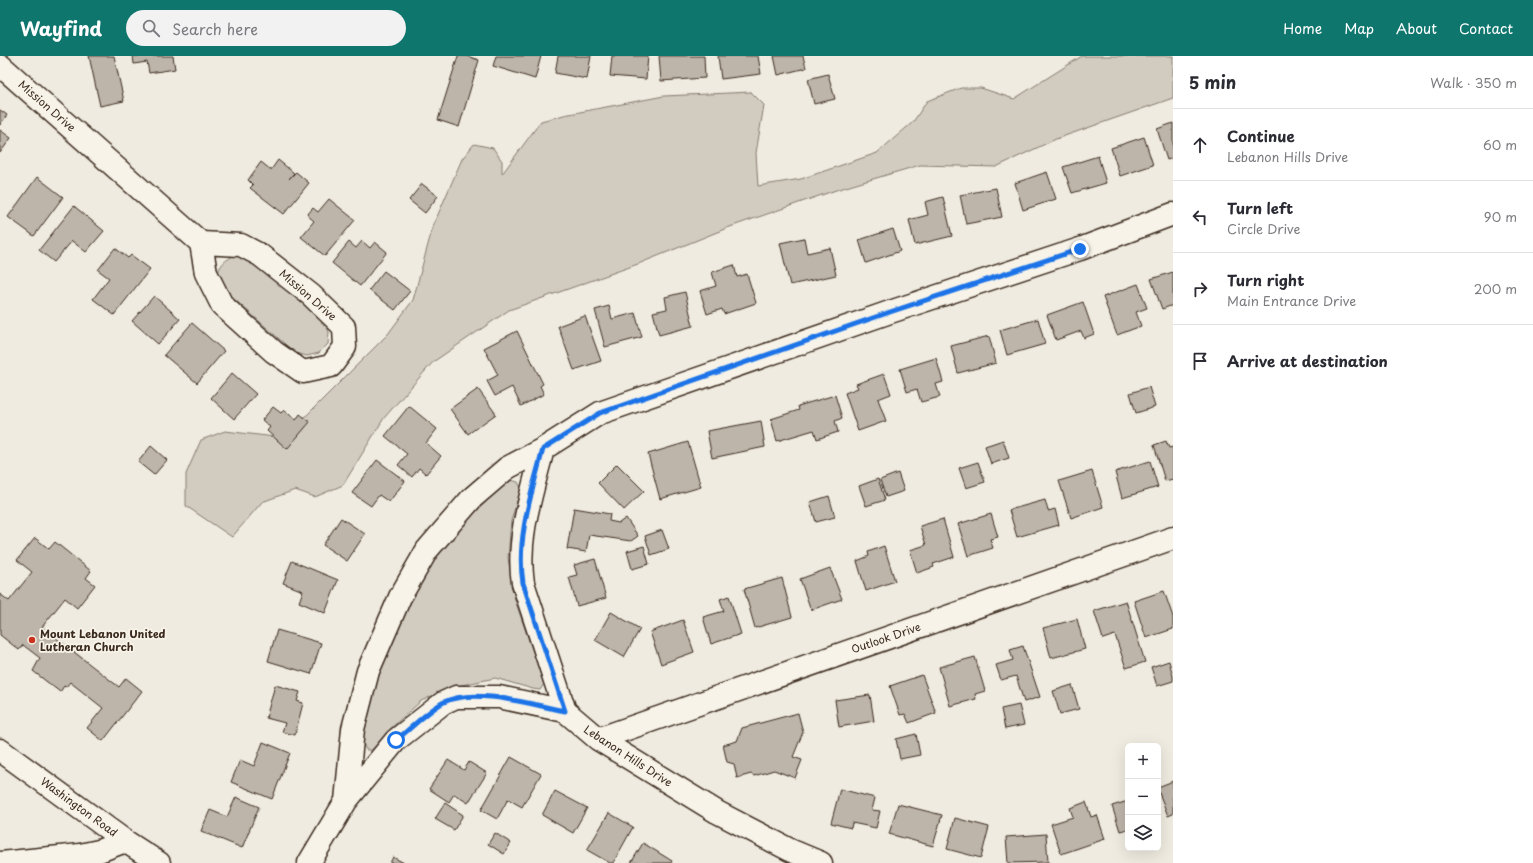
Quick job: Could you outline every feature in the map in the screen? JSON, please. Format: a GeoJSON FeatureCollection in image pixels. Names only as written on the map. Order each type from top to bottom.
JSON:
{"type":"FeatureCollection","features":[{"type":"Feature","properties":{"kind":"street","name":"Mission Drive"},"geometry":{"type":"LineString","coordinates":[[0,65],[201,243],[242,245],[260,256],[311,295],[344,327],[345,347],[331,366],[303,372],[274,352],[222,305],[206,273],[201,243]]}},
{"type":"Feature","properties":{"kind":"street"},"geometry":{"type":"LineString","coordinates":[[346,801],[353,729],[368,671],[400,597],[427,550],[472,498],[507,468],[543,449],[606,410],[890,312],[1080,249],[1173,214]]}},
{"type":"Feature","properties":{"kind":"street"},"geometry":{"type":"LineString","coordinates":[[543,449],[524,524],[521,572],[525,591],[565,711]]}},
{"type":"Feature","properties":{"kind":"street","name":"Outlook Drive"},"geometry":{"type":"LineString","coordinates":[[598,739],[1173,538]]}},
{"type":"Feature","properties":{"kind":"street","name":"Lebanon Hills Drive"},"geometry":{"type":"LineString","coordinates":[[309,863],[346,801],[396,740],[443,702],[456,697],[499,697],[565,711],[598,739],[717,812],[792,851],[821,863]]}},
{"type":"Feature","properties":{"kind":"street","name":"Washington Road"},"geometry":{"type":"LineString","coordinates":[[0,750],[159,863]]}},
{"type":"Feature","properties":{"kind":"street"},"geometry":{"type":"LineString","coordinates":[[2,863],[80,855],[98,851],[126,841]]}},
{"type":"Feature","properties":{"kind":"shaded area"},"geometry":{"type":"Polygon","coordinates":[[[1082,56],[1173,56],[1173,98],[1056,139],[996,167],[920,165],[836,190],[727,228],[638,264],[509,310],[433,362],[384,418],[343,485],[315,497],[295,490],[262,502],[232,537],[186,506],[186,474],[201,440],[225,431],[275,437],[307,415],[388,334],[413,300],[433,226],[462,159],[474,144],[493,148],[502,161],[502,174],[541,121],[564,115],[664,96],[751,92],[764,105],[756,153],[758,186],[801,179],[877,153],[913,122],[927,101],[961,88],[981,88],[1014,99],[1082,56]]]}},
{"type":"Feature","properties":{"kind":"shaded area"},"geometry":{"type":"Polygon","coordinates":[[[239,254],[252,257],[324,320],[329,332],[328,344],[319,353],[307,356],[295,353],[224,290],[218,279],[219,270],[227,260],[239,254]]]}},
{"type":"Feature","properties":{"kind":"shaded area"},"geometry":{"type":"Polygon","coordinates":[[[511,480],[518,482],[521,488],[511,521],[508,558],[515,600],[544,684],[540,690],[495,678],[452,687],[421,701],[391,728],[372,750],[366,750],[362,741],[373,688],[412,593],[437,555],[467,520],[502,486],[511,480]]]}},
{"type":"Feature","properties":{"kind":"building"},"geometry":{"type":"Polygon","coordinates":[[[89,56],[114,56],[124,101],[100,106],[89,56]]]}},
{"type":"Feature","properties":{"kind":"building"},"geometry":{"type":"Polygon","coordinates":[[[133,56],[173,56],[175,69],[149,73],[147,62],[134,64],[133,56]]]}},
{"type":"Feature","properties":{"kind":"building"},"geometry":{"type":"Polygon","coordinates":[[[458,56],[466,56],[479,60],[459,127],[438,120],[458,56]]]}},
{"type":"Feature","properties":{"kind":"building"},"geometry":{"type":"Polygon","coordinates":[[[496,56],[541,56],[535,79],[493,66],[496,56]]]}},
{"type":"Feature","properties":{"kind":"building"},"geometry":{"type":"Polygon","coordinates":[[[558,56],[591,56],[587,79],[555,73],[558,56]]]}},
{"type":"Feature","properties":{"kind":"building"},"geometry":{"type":"Polygon","coordinates":[[[612,56],[648,56],[646,79],[610,76],[612,56]]]}},
{"type":"Feature","properties":{"kind":"building"},"geometry":{"type":"Polygon","coordinates":[[[659,56],[704,56],[705,78],[661,81],[659,56]]]}},
{"type":"Feature","properties":{"kind":"building"},"geometry":{"type":"Polygon","coordinates":[[[718,56],[758,56],[761,74],[721,79],[718,56]]]}},
{"type":"Feature","properties":{"kind":"building"},"geometry":{"type":"Polygon","coordinates":[[[774,56],[803,56],[806,68],[778,75],[774,56]]]}},
{"type":"Feature","properties":{"kind":"building"},"geometry":{"type":"Polygon","coordinates":[[[828,74],[835,99],[814,104],[808,79],[828,74]]]}},
{"type":"Feature","properties":{"kind":"building"},"geometry":{"type":"Polygon","coordinates":[[[0,110],[7,115],[0,125],[0,110]]]}},
{"type":"Feature","properties":{"kind":"building"},"geometry":{"type":"Polygon","coordinates":[[[1173,123],[1173,158],[1167,160],[1157,129],[1173,123]]]}},
{"type":"Feature","properties":{"kind":"building"},"geometry":{"type":"Polygon","coordinates":[[[0,130],[11,138],[0,153],[0,130]]]}},
{"type":"Feature","properties":{"kind":"building"},"geometry":{"type":"Polygon","coordinates":[[[1144,137],[1153,165],[1120,176],[1111,148],[1144,137]]]}},
{"type":"Feature","properties":{"kind":"building"},"geometry":{"type":"Polygon","coordinates":[[[1098,156],[1106,183],[1072,193],[1063,167],[1098,156]]]}},
{"type":"Feature","properties":{"kind":"building"},"geometry":{"type":"Polygon","coordinates":[[[278,160],[294,173],[289,179],[296,172],[309,183],[284,214],[250,188],[253,185],[248,180],[261,162],[271,170],[278,160]]]}},
{"type":"Feature","properties":{"kind":"building"},"geometry":{"type":"Polygon","coordinates":[[[1047,172],[1056,199],[1023,210],[1015,183],[1047,172]]]}},
{"type":"Feature","properties":{"kind":"building"},"geometry":{"type":"Polygon","coordinates":[[[37,177],[63,197],[34,236],[8,217],[37,177]]]}},
{"type":"Feature","properties":{"kind":"building"},"geometry":{"type":"Polygon","coordinates":[[[422,184],[438,196],[425,213],[409,200],[422,184]]]}},
{"type":"Feature","properties":{"kind":"building"},"geometry":{"type":"Polygon","coordinates":[[[996,188],[1002,217],[966,224],[960,195],[996,188]]]}},
{"type":"Feature","properties":{"kind":"building"},"geometry":{"type":"Polygon","coordinates":[[[943,197],[952,236],[915,245],[909,220],[928,215],[925,202],[943,197]]]}},
{"type":"Feature","properties":{"kind":"building"},"geometry":{"type":"Polygon","coordinates":[[[329,199],[355,220],[325,256],[301,237],[314,221],[307,215],[313,208],[318,212],[329,199]]]}},
{"type":"Feature","properties":{"kind":"building"},"geometry":{"type":"Polygon","coordinates":[[[74,206],[104,231],[86,252],[72,241],[54,262],[39,250],[74,206]]]}},
{"type":"Feature","properties":{"kind":"building"},"geometry":{"type":"Polygon","coordinates":[[[893,229],[900,251],[866,263],[859,240],[893,229]]]}},
{"type":"Feature","properties":{"kind":"building"},"geometry":{"type":"Polygon","coordinates":[[[804,238],[807,253],[830,248],[836,275],[790,285],[780,243],[804,238]]]}},
{"type":"Feature","properties":{"kind":"building"},"geometry":{"type":"Polygon","coordinates":[[[362,241],[370,248],[375,242],[387,252],[360,286],[332,263],[349,242],[356,248],[362,241]]]}},
{"type":"Feature","properties":{"kind":"building"},"geometry":{"type":"Polygon","coordinates":[[[115,248],[128,258],[131,255],[150,269],[114,315],[93,299],[109,278],[98,270],[115,248]]]}},
{"type":"Feature","properties":{"kind":"building"},"geometry":{"type":"Polygon","coordinates":[[[734,265],[737,277],[747,274],[756,303],[724,314],[722,309],[707,314],[700,291],[716,286],[712,272],[734,265]]]}},
{"type":"Feature","properties":{"kind":"building"},"geometry":{"type":"Polygon","coordinates":[[[384,271],[410,291],[395,310],[369,290],[384,271]]]}},
{"type":"Feature","properties":{"kind":"building"},"geometry":{"type":"Polygon","coordinates":[[[1173,272],[1173,305],[1162,309],[1151,279],[1173,272]]]}},
{"type":"Feature","properties":{"kind":"building"},"geometry":{"type":"Polygon","coordinates":[[[1138,284],[1147,308],[1136,312],[1141,326],[1117,335],[1103,297],[1138,284]]]}},
{"type":"Feature","properties":{"kind":"building"},"geometry":{"type":"Polygon","coordinates":[[[685,292],[693,326],[659,335],[653,312],[667,309],[665,297],[685,292]]]}},
{"type":"Feature","properties":{"kind":"building"},"geometry":{"type":"Polygon","coordinates":[[[154,296],[180,319],[158,344],[132,321],[154,296]]]}},
{"type":"Feature","properties":{"kind":"building"},"geometry":{"type":"Polygon","coordinates":[[[1083,302],[1094,334],[1084,338],[1081,331],[1056,340],[1047,315],[1083,302]]]}},
{"type":"Feature","properties":{"kind":"building"},"geometry":{"type":"Polygon","coordinates":[[[609,306],[612,319],[635,313],[642,337],[605,347],[595,310],[609,306]]]}},
{"type":"Feature","properties":{"kind":"building"},"geometry":{"type":"Polygon","coordinates":[[[585,316],[601,361],[574,370],[558,326],[585,316]]]}},
{"type":"Feature","properties":{"kind":"building"},"geometry":{"type":"Polygon","coordinates":[[[1038,319],[1045,344],[1007,355],[1000,330],[1038,319]]]}},
{"type":"Feature","properties":{"kind":"building"},"geometry":{"type":"Polygon","coordinates":[[[192,323],[224,351],[197,383],[164,355],[192,323]]]}},
{"type":"Feature","properties":{"kind":"building"},"geometry":{"type":"Polygon","coordinates":[[[517,331],[543,384],[540,386],[544,394],[521,406],[512,387],[495,396],[487,381],[498,375],[484,348],[517,331]]]}},
{"type":"Feature","properties":{"kind":"building"},"geometry":{"type":"Polygon","coordinates":[[[989,336],[996,363],[958,373],[951,346],[989,336]]]}},
{"type":"Feature","properties":{"kind":"building"},"geometry":{"type":"Polygon","coordinates":[[[936,358],[943,382],[936,384],[940,397],[921,402],[917,389],[907,392],[900,369],[936,358]]]}},
{"type":"Feature","properties":{"kind":"building"},"geometry":{"type":"Polygon","coordinates":[[[232,373],[256,394],[234,419],[211,398],[232,373]]]}},
{"type":"Feature","properties":{"kind":"building"},"geometry":{"type":"Polygon","coordinates":[[[884,374],[891,394],[878,399],[886,421],[858,431],[845,393],[858,388],[856,384],[884,374]]]}},
{"type":"Feature","properties":{"kind":"building"},"geometry":{"type":"Polygon","coordinates":[[[1149,387],[1155,407],[1136,413],[1130,393],[1149,387]]]}},
{"type":"Feature","properties":{"kind":"building"},"geometry":{"type":"Polygon","coordinates":[[[478,389],[496,414],[468,434],[450,409],[478,389]]]}},
{"type":"Feature","properties":{"kind":"building"},"geometry":{"type":"Polygon","coordinates":[[[835,395],[842,418],[835,421],[838,432],[817,439],[814,430],[777,441],[771,419],[799,410],[798,406],[835,395]]]}},
{"type":"Feature","properties":{"kind":"building"},"geometry":{"type":"Polygon","coordinates":[[[409,406],[437,429],[426,443],[441,456],[426,474],[419,468],[412,477],[398,465],[407,454],[385,436],[409,406]]]}},
{"type":"Feature","properties":{"kind":"building"},"geometry":{"type":"Polygon","coordinates":[[[273,407],[281,413],[284,410],[296,420],[300,414],[310,422],[287,449],[267,431],[270,427],[262,420],[273,407]]]}},
{"type":"Feature","properties":{"kind":"building"},"geometry":{"type":"Polygon","coordinates":[[[761,421],[765,447],[712,458],[707,431],[761,421]]]}},
{"type":"Feature","properties":{"kind":"building"},"geometry":{"type":"Polygon","coordinates":[[[1003,440],[1009,458],[991,464],[985,446],[1003,440]]]}},
{"type":"Feature","properties":{"kind":"building"},"geometry":{"type":"Polygon","coordinates":[[[1166,441],[1169,448],[1173,447],[1173,479],[1165,481],[1154,445],[1166,441]]]}},
{"type":"Feature","properties":{"kind":"building"},"geometry":{"type":"Polygon","coordinates":[[[688,442],[701,487],[660,499],[648,454],[688,442]]]}},
{"type":"Feature","properties":{"kind":"building"},"geometry":{"type":"Polygon","coordinates":[[[151,446],[167,460],[154,475],[138,462],[151,446]]]}},
{"type":"Feature","properties":{"kind":"building"},"geometry":{"type":"Polygon","coordinates":[[[377,460],[405,481],[389,502],[379,495],[371,506],[352,493],[377,460]]]}},
{"type":"Feature","properties":{"kind":"building"},"geometry":{"type":"Polygon","coordinates":[[[1150,461],[1158,487],[1122,498],[1115,472],[1150,461]]]}},
{"type":"Feature","properties":{"kind":"building"},"geometry":{"type":"Polygon","coordinates":[[[978,462],[985,482],[966,488],[959,468],[978,462]]]}},
{"type":"Feature","properties":{"kind":"building"},"geometry":{"type":"Polygon","coordinates":[[[617,464],[644,491],[624,510],[598,483],[617,464]]]}},
{"type":"Feature","properties":{"kind":"building"},"geometry":{"type":"Polygon","coordinates":[[[1092,471],[1103,507],[1071,518],[1059,481],[1092,471]]]}},
{"type":"Feature","properties":{"kind":"building"},"geometry":{"type":"Polygon","coordinates":[[[898,473],[904,491],[886,497],[880,480],[898,473]]]}},
{"type":"Feature","properties":{"kind":"building"},"geometry":{"type":"Polygon","coordinates":[[[878,479],[885,500],[866,506],[859,486],[878,479]]]}},
{"type":"Feature","properties":{"kind":"building"},"geometry":{"type":"Polygon","coordinates":[[[829,496],[835,517],[816,522],[810,502],[829,496]]]}},
{"type":"Feature","properties":{"kind":"building"},"geometry":{"type":"Polygon","coordinates":[[[1045,500],[1048,511],[1055,509],[1059,525],[1017,537],[1009,510],[1045,500]]]}},
{"type":"Feature","properties":{"kind":"building"},"geometry":{"type":"Polygon","coordinates":[[[574,508],[610,514],[609,521],[619,523],[626,518],[638,536],[631,541],[589,535],[586,552],[567,549],[574,508]]]}},
{"type":"Feature","properties":{"kind":"building"},"geometry":{"type":"Polygon","coordinates":[[[991,514],[998,537],[990,539],[993,548],[968,556],[958,524],[991,514]]]}},
{"type":"Feature","properties":{"kind":"building"},"geometry":{"type":"Polygon","coordinates":[[[341,518],[365,534],[347,561],[323,545],[341,518]]]}},
{"type":"Feature","properties":{"kind":"building"},"geometry":{"type":"Polygon","coordinates":[[[943,519],[954,557],[933,564],[934,567],[917,573],[910,550],[926,545],[920,526],[943,519]]]}},
{"type":"Feature","properties":{"kind":"building"},"geometry":{"type":"Polygon","coordinates":[[[662,530],[669,549],[651,555],[645,536],[662,530]]]}},
{"type":"Feature","properties":{"kind":"building","name":"Mount Lebanon United Lutheran Church"},"geometry":{"type":"Polygon","coordinates":[[[35,538],[49,549],[55,542],[91,571],[86,578],[95,585],[77,608],[65,598],[42,627],[119,687],[126,678],[142,691],[103,741],[87,728],[103,708],[70,682],[66,687],[64,686],[60,692],[33,671],[40,658],[23,645],[19,650],[0,635],[0,594],[9,601],[32,572],[17,560],[35,538]]]}},
{"type":"Feature","properties":{"kind":"building"},"geometry":{"type":"Polygon","coordinates":[[[644,546],[649,564],[632,569],[627,551],[644,546]]]}},
{"type":"Feature","properties":{"kind":"building"},"geometry":{"type":"Polygon","coordinates":[[[884,546],[895,581],[866,591],[857,561],[869,556],[868,552],[884,546]]]}},
{"type":"Feature","properties":{"kind":"building"},"geometry":{"type":"Polygon","coordinates":[[[595,559],[606,598],[577,606],[569,577],[577,575],[574,565],[595,559]]]}},
{"type":"Feature","properties":{"kind":"building"},"geometry":{"type":"Polygon","coordinates":[[[292,561],[338,580],[325,613],[299,602],[303,591],[283,583],[292,561]]]}},
{"type":"Feature","properties":{"kind":"building"},"geometry":{"type":"Polygon","coordinates":[[[830,568],[842,599],[811,610],[800,579],[830,568]]]}},
{"type":"Feature","properties":{"kind":"building"},"geometry":{"type":"Polygon","coordinates":[[[782,578],[792,617],[755,628],[744,589],[782,578]]]}},
{"type":"Feature","properties":{"kind":"building"},"geometry":{"type":"Polygon","coordinates":[[[1164,591],[1173,617],[1173,629],[1146,638],[1134,601],[1164,591]]]}},
{"type":"Feature","properties":{"kind":"building"},"geometry":{"type":"Polygon","coordinates":[[[729,596],[741,634],[711,644],[703,617],[724,611],[720,599],[729,596]]]}},
{"type":"Feature","properties":{"kind":"building"},"geometry":{"type":"Polygon","coordinates":[[[1126,601],[1145,662],[1126,668],[1115,635],[1103,639],[1094,611],[1126,601]]]}},
{"type":"Feature","properties":{"kind":"building"},"geometry":{"type":"Polygon","coordinates":[[[611,612],[640,629],[624,657],[595,640],[611,612]]]}},
{"type":"Feature","properties":{"kind":"building"},"geometry":{"type":"Polygon","coordinates":[[[1077,619],[1085,649],[1051,658],[1043,628],[1077,619]]]}},
{"type":"Feature","properties":{"kind":"building"},"geometry":{"type":"Polygon","coordinates":[[[683,620],[694,652],[661,664],[650,632],[683,620]]]}},
{"type":"Feature","properties":{"kind":"building"},"geometry":{"type":"Polygon","coordinates":[[[277,630],[321,643],[311,674],[268,661],[277,630]]]}},
{"type":"Feature","properties":{"kind":"building"},"geometry":{"type":"Polygon","coordinates":[[[1023,646],[1040,697],[1024,702],[1016,676],[1001,680],[996,665],[1013,660],[1010,650],[1023,646]]]}},
{"type":"Feature","properties":{"kind":"building"},"geometry":{"type":"Polygon","coordinates":[[[975,657],[985,691],[975,694],[976,699],[950,706],[939,667],[975,657]]]}},
{"type":"Feature","properties":{"kind":"building"},"geometry":{"type":"Polygon","coordinates":[[[1169,661],[1173,681],[1157,686],[1151,667],[1169,661]]]}},
{"type":"Feature","properties":{"kind":"building"},"geometry":{"type":"Polygon","coordinates":[[[922,675],[936,713],[909,723],[905,714],[900,715],[890,686],[922,675]]]}},
{"type":"Feature","properties":{"kind":"building"},"geometry":{"type":"Polygon","coordinates":[[[275,685],[300,692],[297,701],[303,703],[295,735],[282,732],[285,723],[266,718],[275,685]]]}},
{"type":"Feature","properties":{"kind":"building"},"geometry":{"type":"Polygon","coordinates":[[[1072,685],[1079,709],[1060,714],[1053,691],[1072,685]]]}},
{"type":"Feature","properties":{"kind":"building"},"geometry":{"type":"Polygon","coordinates":[[[870,695],[874,721],[839,727],[835,700],[870,695]]]}},
{"type":"Feature","properties":{"kind":"building"},"geometry":{"type":"Polygon","coordinates":[[[1019,705],[1024,725],[1005,729],[1001,709],[1019,705]]]}},
{"type":"Feature","properties":{"kind":"building"},"geometry":{"type":"Polygon","coordinates":[[[798,713],[803,732],[793,757],[802,760],[795,778],[774,770],[754,776],[751,774],[737,778],[734,764],[727,762],[723,745],[737,741],[742,728],[798,713]]]}},
{"type":"Feature","properties":{"kind":"building"},"geometry":{"type":"Polygon","coordinates":[[[916,734],[920,755],[900,759],[896,739],[916,734]]]}},
{"type":"Feature","properties":{"kind":"building"},"geometry":{"type":"Polygon","coordinates":[[[263,742],[290,753],[272,799],[231,782],[240,760],[254,766],[263,742]]]}},
{"type":"Feature","properties":{"kind":"building"},"geometry":{"type":"Polygon","coordinates":[[[511,757],[541,774],[522,807],[508,799],[497,819],[481,810],[511,757]]]}},
{"type":"Feature","properties":{"kind":"building"},"geometry":{"type":"Polygon","coordinates":[[[448,760],[464,770],[469,762],[487,773],[468,803],[454,794],[449,802],[429,789],[448,760]]]}},
{"type":"Feature","properties":{"kind":"building"},"geometry":{"type":"Polygon","coordinates":[[[1173,781],[1173,814],[1168,816],[1161,798],[1161,786],[1173,781]]]}},
{"type":"Feature","properties":{"kind":"building"},"geometry":{"type":"Polygon","coordinates":[[[840,789],[875,798],[872,810],[880,811],[876,828],[852,823],[851,828],[831,823],[840,789]]]}},
{"type":"Feature","properties":{"kind":"building"},"geometry":{"type":"Polygon","coordinates":[[[555,791],[587,808],[573,833],[542,815],[555,791]]]}},
{"type":"Feature","properties":{"kind":"building"},"geometry":{"type":"Polygon","coordinates":[[[236,797],[259,807],[242,848],[201,831],[210,810],[227,817],[236,797]]]}},
{"type":"Feature","properties":{"kind":"building"},"geometry":{"type":"Polygon","coordinates":[[[1086,802],[1091,817],[1097,815],[1105,839],[1061,854],[1051,824],[1073,817],[1070,808],[1086,802]]]}},
{"type":"Feature","properties":{"kind":"building"},"geometry":{"type":"Polygon","coordinates":[[[1125,802],[1125,830],[1120,831],[1112,806],[1125,802]]]}},
{"type":"Feature","properties":{"kind":"building"},"geometry":{"type":"Polygon","coordinates":[[[445,803],[463,815],[454,830],[435,819],[445,803]]]}},
{"type":"Feature","properties":{"kind":"building"},"geometry":{"type":"Polygon","coordinates":[[[898,804],[942,815],[933,846],[889,834],[898,804]]]}},
{"type":"Feature","properties":{"kind":"building"},"geometry":{"type":"Polygon","coordinates":[[[609,813],[633,827],[613,863],[610,863],[587,850],[609,813]]]}},
{"type":"Feature","properties":{"kind":"building"},"geometry":{"type":"Polygon","coordinates":[[[955,818],[989,827],[981,858],[947,849],[955,818]]]}},
{"type":"Feature","properties":{"kind":"building"},"geometry":{"type":"Polygon","coordinates":[[[495,833],[511,843],[504,854],[488,844],[495,833]]]}},
{"type":"Feature","properties":{"kind":"building"},"geometry":{"type":"Polygon","coordinates":[[[1046,834],[1048,862],[1008,863],[1006,837],[1046,834]]]}},
{"type":"Feature","properties":{"kind":"building"},"geometry":{"type":"Polygon","coordinates":[[[643,843],[672,861],[671,863],[631,863],[643,843]]]}},
{"type":"Feature","properties":{"kind":"building"},"geometry":{"type":"Polygon","coordinates":[[[393,857],[404,863],[390,863],[393,857]]]}},
{"type":"Feature","properties":{"kind":"place","name":"Mount Lebanon United Lutheran Church"},"geometry":{"type":"Point","coordinates":[32,640]}},
{"type":"Feature","properties":{"kind":"route"},"geometry":{"type":"LineString","coordinates":[[396,740],[443,702],[456,697],[499,697],[565,711],[523,583],[521,572],[524,524],[543,449],[600,413],[620,405],[890,312],[1080,249]]}}]}
